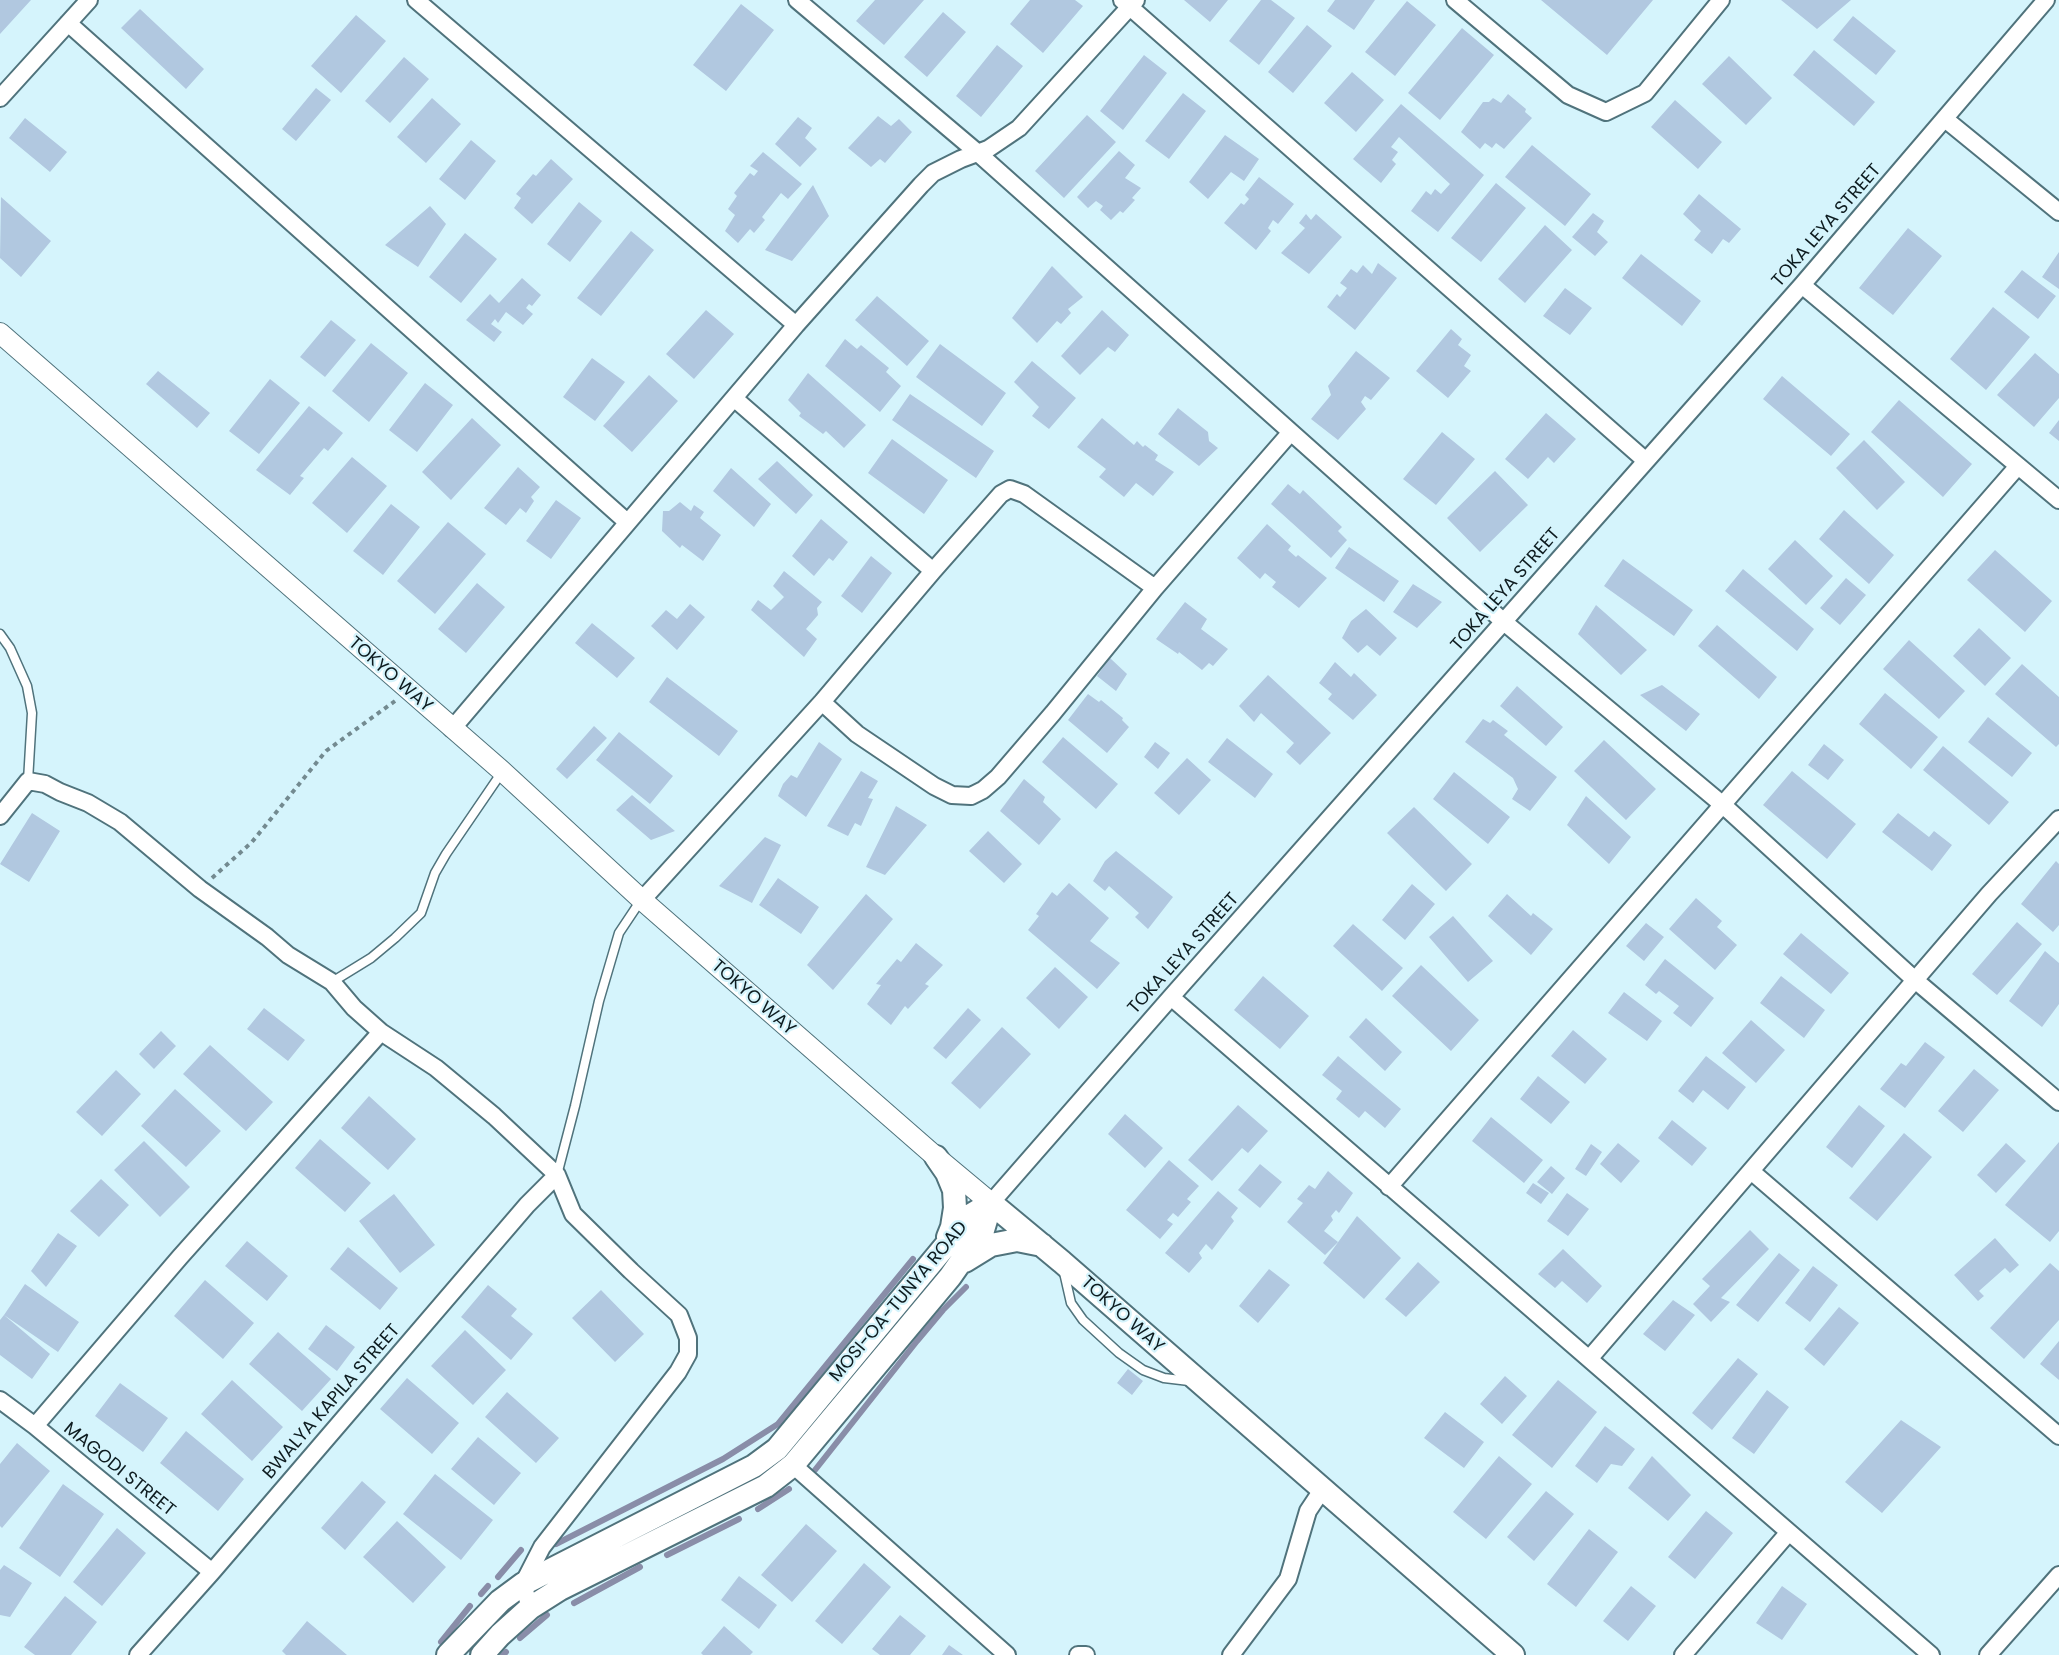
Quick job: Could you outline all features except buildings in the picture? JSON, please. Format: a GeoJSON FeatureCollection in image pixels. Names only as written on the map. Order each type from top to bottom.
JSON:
{"type":"FeatureCollection","features":[{"type":"Feature","properties":{"kind":"main road"},"geometry":{"type":"LineString","coordinates":[[936,1157],[947,1173],[954,1190],[954,1218],[946,1244]]}},
{"type":"Feature","properties":{"kind":"main road","name":"MOSI-OA-TUNYA ROAD"},"geometry":{"type":"LineString","coordinates":[[448,1655],[500,1601],[524,1584],[753,1466],[777,1449],[971,1215],[991,1203]]}},
{"type":"Feature","properties":{"kind":"main road","name":"MOSI-OA-TUNYA ROAD"},"geometry":{"type":"LineString","coordinates":[[482,1655],[530,1608],[560,1589],[766,1486],[793,1466],[950,1277],[983,1230],[991,1203]]}},
{"type":"Feature","properties":{"kind":"main road","name":"TOKYO WAY"},"geometry":{"type":"LineString","coordinates":[[991,1203],[1062,1262],[1513,1655]]}},
{"type":"Feature","properties":{"kind":"main road"},"geometry":{"type":"LineString","coordinates":[[950,1277],[968,1258],[991,1245],[1017,1240],[1042,1245]]}},
{"type":"Feature","properties":{"kind":"street"},"geometry":{"type":"LineString","coordinates":[[0,98],[89,0]]}},
{"type":"Feature","properties":{"kind":"street"},"geometry":{"type":"LineString","coordinates":[[416,0],[796,326]]}},
{"type":"Feature","properties":{"kind":"street"},"geometry":{"type":"LineString","coordinates":[[797,0],[978,153],[1504,622],[1723,805],[1915,980],[2059,1102]]}},
{"type":"Feature","properties":{"kind":"street"},"geometry":{"type":"LineString","coordinates":[[1455,0],[1568,95],[1606,112],[1645,93],[1721,0]]}},
{"type":"Feature","properties":{"kind":"street","name":"TOKA LEYA STREET"},"geometry":{"type":"LineString","coordinates":[[991,1203],[1803,285],[2046,0]]}},
{"type":"Feature","properties":{"kind":"street"},"geometry":{"type":"LineString","coordinates":[[452,729],[796,326],[867,244],[933,173],[988,149],[1019,128],[1129,2],[1646,461]]}},
{"type":"Feature","properties":{"kind":"street"},"geometry":{"type":"LineString","coordinates":[[69,23],[627,522]]}},
{"type":"Feature","properties":{"kind":"street"},"geometry":{"type":"LineString","coordinates":[[1945,119],[2059,212]]}},
{"type":"Feature","properties":{"kind":"street"},"geometry":{"type":"LineString","coordinates":[[1803,285],[2059,500]]}},
{"type":"Feature","properties":{"kind":"street","name":"TOKYO WAY"},"geometry":{"type":"LineString","coordinates":[[0,333],[502,771],[642,900],[991,1203]]}},
{"type":"Feature","properties":{"kind":"street"},"geometry":{"type":"LineString","coordinates":[[735,399],[933,571]]}},
{"type":"Feature","properties":{"kind":"street"},"geometry":{"type":"LineString","coordinates":[[822,702],[857,734],[934,786],[952,795],[971,796],[983,790],[1005,769],[1155,588],[1291,432]]}},
{"type":"Feature","properties":{"kind":"street"},"geometry":{"type":"LineString","coordinates":[[1389,1187],[2018,466]]}},
{"type":"Feature","properties":{"kind":"street"},"geometry":{"type":"LineString","coordinates":[[642,900],[822,702],[1001,494],[1010,489],[1024,494],[1155,588]]}},
{"type":"Feature","properties":{"kind":"street"},"geometry":{"type":"LineString","coordinates":[[0,816],[28,781],[45,784],[88,803],[120,822],[200,889],[267,937],[288,955],[332,982],[354,1008],[381,1032],[444,1075],[494,1116],[557,1175],[573,1214],[679,1315],[688,1338],[688,1354],[678,1372],[542,1547],[524,1584],[530,1608]]}},
{"type":"Feature","properties":{"kind":"street"},"geometry":{"type":"LineString","coordinates":[[1589,1359],[1989,894],[2059,819]]}},
{"type":"Feature","properties":{"kind":"street"},"geometry":{"type":"LineString","coordinates":[[1171,997],[1932,1655]]}},
{"type":"Feature","properties":{"kind":"street"},"geometry":{"type":"LineString","coordinates":[[35,1426],[180,1257],[381,1032]]}},
{"type":"Feature","properties":{"kind":"street"},"geometry":{"type":"LineString","coordinates":[[1752,1171],[2059,1436]]}},
{"type":"Feature","properties":{"kind":"street","name":"BWALYA KAPILA STREET"},"geometry":{"type":"LineString","coordinates":[[138,1655],[527,1205],[557,1175]]}},
{"type":"Feature","properties":{"kind":"street","name":"MAGODI STREET"},"geometry":{"type":"LineString","coordinates":[[0,1400],[35,1426],[212,1572]]}},
{"type":"Feature","properties":{"kind":"street"},"geometry":{"type":"LineString","coordinates":[[793,1466],[1007,1655]]}},
{"type":"Feature","properties":{"kind":"street"},"geometry":{"type":"LineString","coordinates":[[1231,1655],[1288,1579],[1308,1511],[1322,1490]]}},
{"type":"Feature","properties":{"kind":"street"},"geometry":{"type":"LineString","coordinates":[[1683,1655],[1789,1532]]}},
{"type":"Feature","properties":{"kind":"street"},"geometry":{"type":"LineString","coordinates":[[1988,1655],[2059,1575]]}},
{"type":"Feature","properties":{"kind":"street"},"geometry":{"type":"LineString","coordinates":[[1078,1655],[1086,1655]]}},
{"type":"Feature","properties":{"kind":"lane"},"geometry":{"type":"LineString","coordinates":[[0,634],[10,648],[27,686],[32,713],[28,781]]}},
{"type":"Feature","properties":{"kind":"lane"},"geometry":{"type":"LineString","coordinates":[[332,982],[371,958],[421,913],[435,873],[502,771]]}},
{"type":"Feature","properties":{"kind":"lane"},"geometry":{"type":"LineString","coordinates":[[557,1175],[599,1001],[619,933],[642,900]]}},
{"type":"Feature","properties":{"kind":"lane"},"geometry":{"type":"LineString","coordinates":[[1062,1262],[1071,1303],[1083,1320],[1119,1353],[1143,1370],[1164,1377],[1198,1382]]}},
{"type":"Feature","properties":{"kind":"path"},"geometry":{"type":"LineString","coordinates":[[200,889],[252,842],[326,751],[409,691]]}},
{"type":"Feature","properties":{"kind":"waterway"},"geometry":{"type":"LineString","coordinates":[[556,1544],[723,1459],[778,1424],[913,1259]]}},
{"type":"Feature","properties":{"kind":"waterway"},"geometry":{"type":"LineString","coordinates":[[815,1470],[917,1341],[966,1287]]}},
{"type":"Feature","properties":{"kind":"waterway"},"geometry":{"type":"LineString","coordinates":[[758,1509],[789,1489]]}},
{"type":"Feature","properties":{"kind":"waterway"},"geometry":{"type":"LineString","coordinates":[[667,1555],[739,1519]]}},
{"type":"Feature","properties":{"kind":"waterway"},"geometry":{"type":"LineString","coordinates":[[498,1577],[521,1550]]}},
{"type":"Feature","properties":{"kind":"waterway"},"geometry":{"type":"LineString","coordinates":[[574,1603],[640,1567]]}},
{"type":"Feature","properties":{"kind":"waterway"},"geometry":{"type":"LineString","coordinates":[[481,1594],[488,1586]]}},
{"type":"Feature","properties":{"kind":"waterway"},"geometry":{"type":"LineString","coordinates":[[441,1642],[470,1606]]}},
{"type":"Feature","properties":{"kind":"waterway"},"geometry":{"type":"LineString","coordinates":[[520,1638],[547,1615]]}},
{"type":"Feature","properties":{"kind":"waterway"},"geometry":{"type":"LineString","coordinates":[[503,1655],[506,1652]]}}]}
